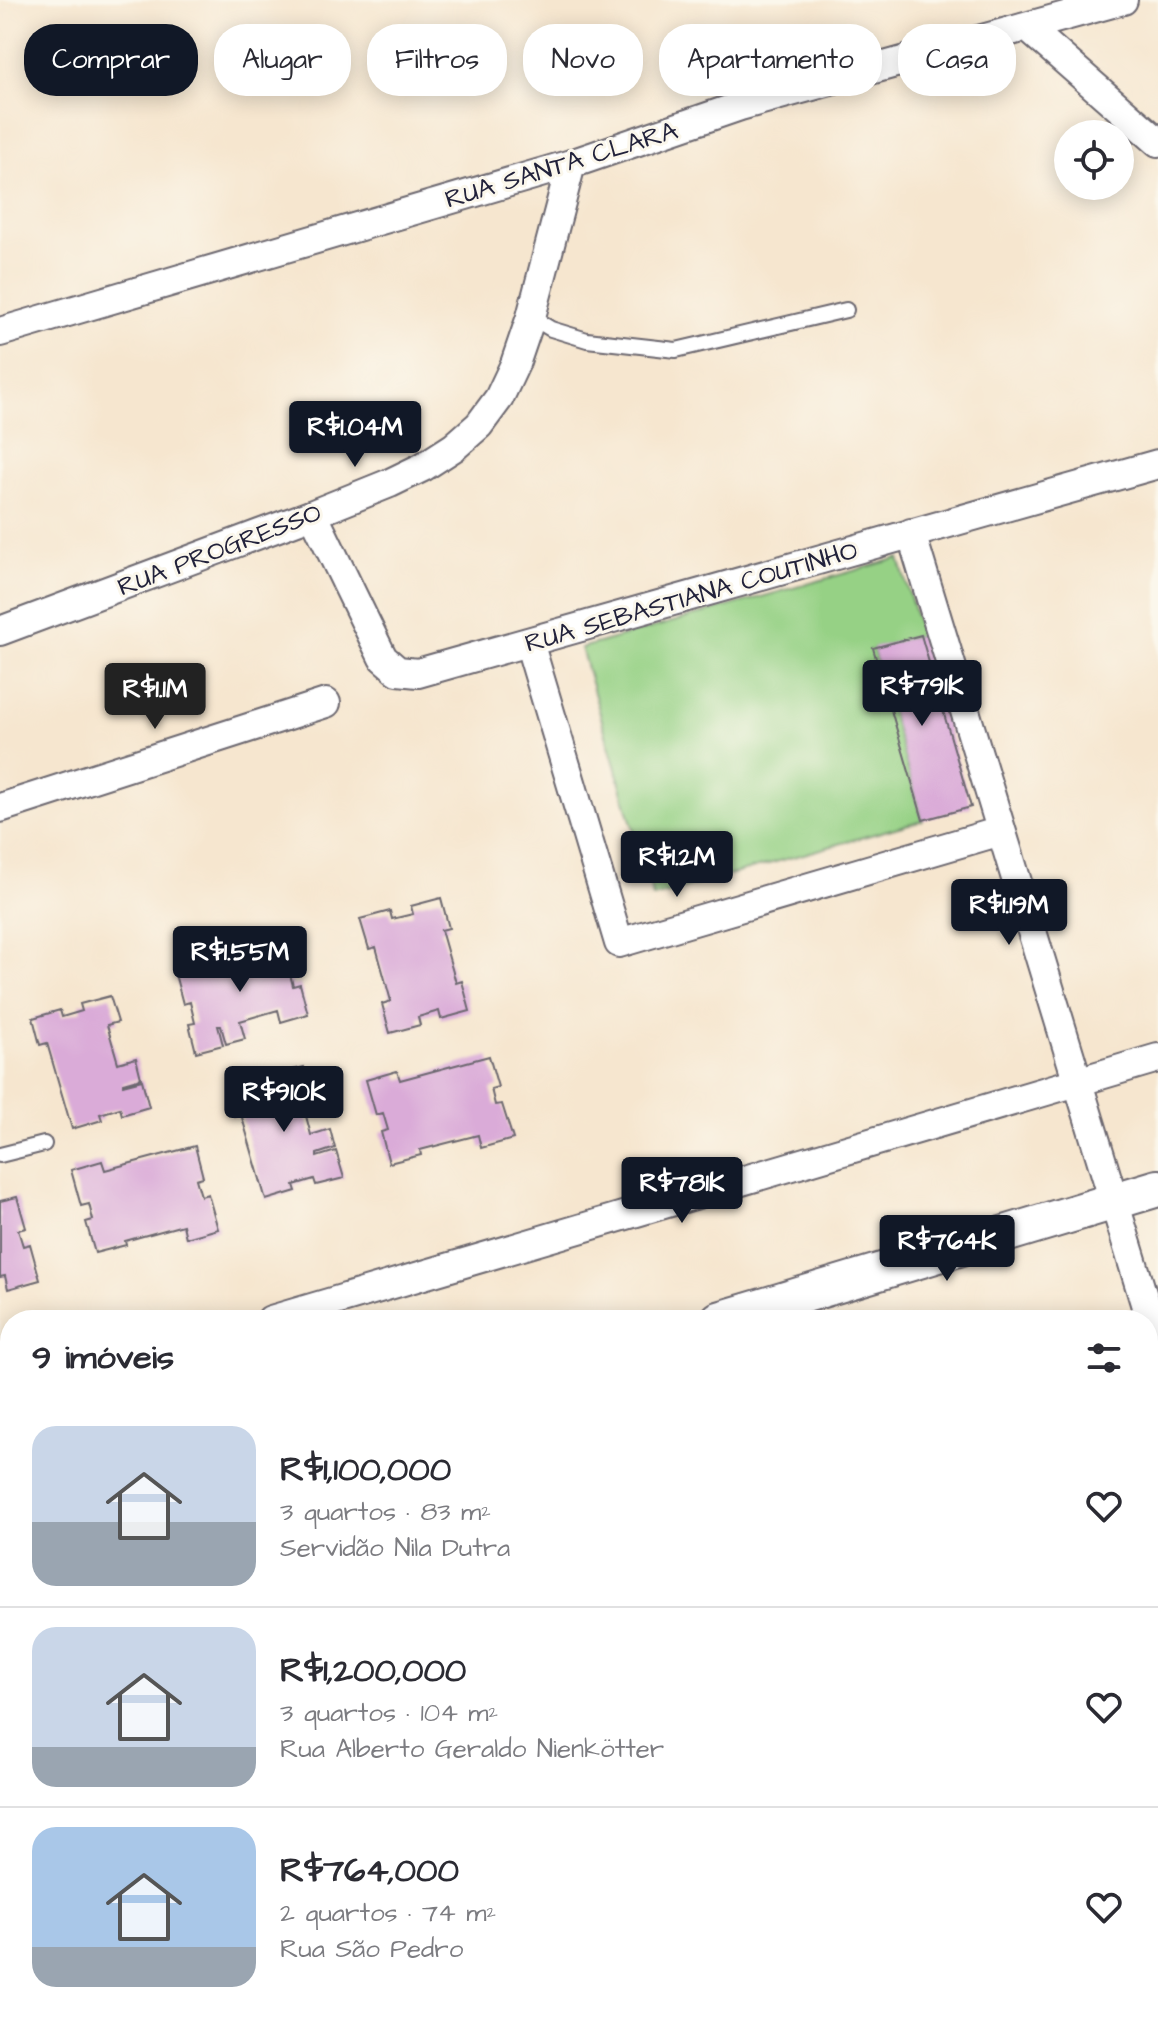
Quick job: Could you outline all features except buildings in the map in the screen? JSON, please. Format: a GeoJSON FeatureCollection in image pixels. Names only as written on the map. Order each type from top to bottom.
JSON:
{"type":"FeatureCollection","features":[{"type":"Feature","properties":{"kind":"street","name":"RUA SANTA CLARA"},"geometry":{"type":"LineString","coordinates":[[0,332],[571,164],[740,106],[1123,0]]}},
{"type":"Feature","properties":{"kind":"street"},"geometry":{"type":"LineString","coordinates":[[1028,28],[1158,142]]}},
{"type":"Feature","properties":{"kind":"street","name":"RUA PROGRESSO"},"geometry":{"type":"LineString","coordinates":[[0,631],[390,483],[454,447],[479,425],[499,398],[515,364],[531,317],[571,164]]}},
{"type":"Feature","properties":{"kind":"street","name":"RUA SEBASTIANA COUTINHO"},"geometry":{"type":"LineString","coordinates":[[313,514],[383,658],[398,671],[418,673],[1158,464]]}},
{"type":"Feature","properties":{"kind":"street"},"geometry":{"type":"LineString","coordinates":[[911,533],[1147,1310]]}},
{"type":"Feature","properties":{"kind":"street"},"geometry":{"type":"LineString","coordinates":[[529,642],[619,943],[1001,831]]}},
{"type":"Feature","properties":{"kind":"street"},"geometry":{"type":"LineString","coordinates":[[0,808],[326,703]]}},
{"type":"Feature","properties":{"kind":"street"},"geometry":{"type":"LineString","coordinates":[[305,1310],[1158,1058]]}},
{"type":"Feature","properties":{"kind":"street"},"geometry":{"type":"LineString","coordinates":[[752,1310],[1158,1188]]}},
{"type":"Feature","properties":{"kind":"lane"},"geometry":{"type":"LineString","coordinates":[[531,317],[551,329],[587,340],[676,350],[846,310]]}},
{"type":"Feature","properties":{"kind":"lane"},"geometry":{"type":"LineString","coordinates":[[0,1155],[44,1144]]}},
{"type":"Feature","properties":{"kind":"green space"},"geometry":{"type":"Polygon","coordinates":[[[899,558],[921,635],[873,649],[923,820],[653,897],[581,648],[899,558]]]}}]}
